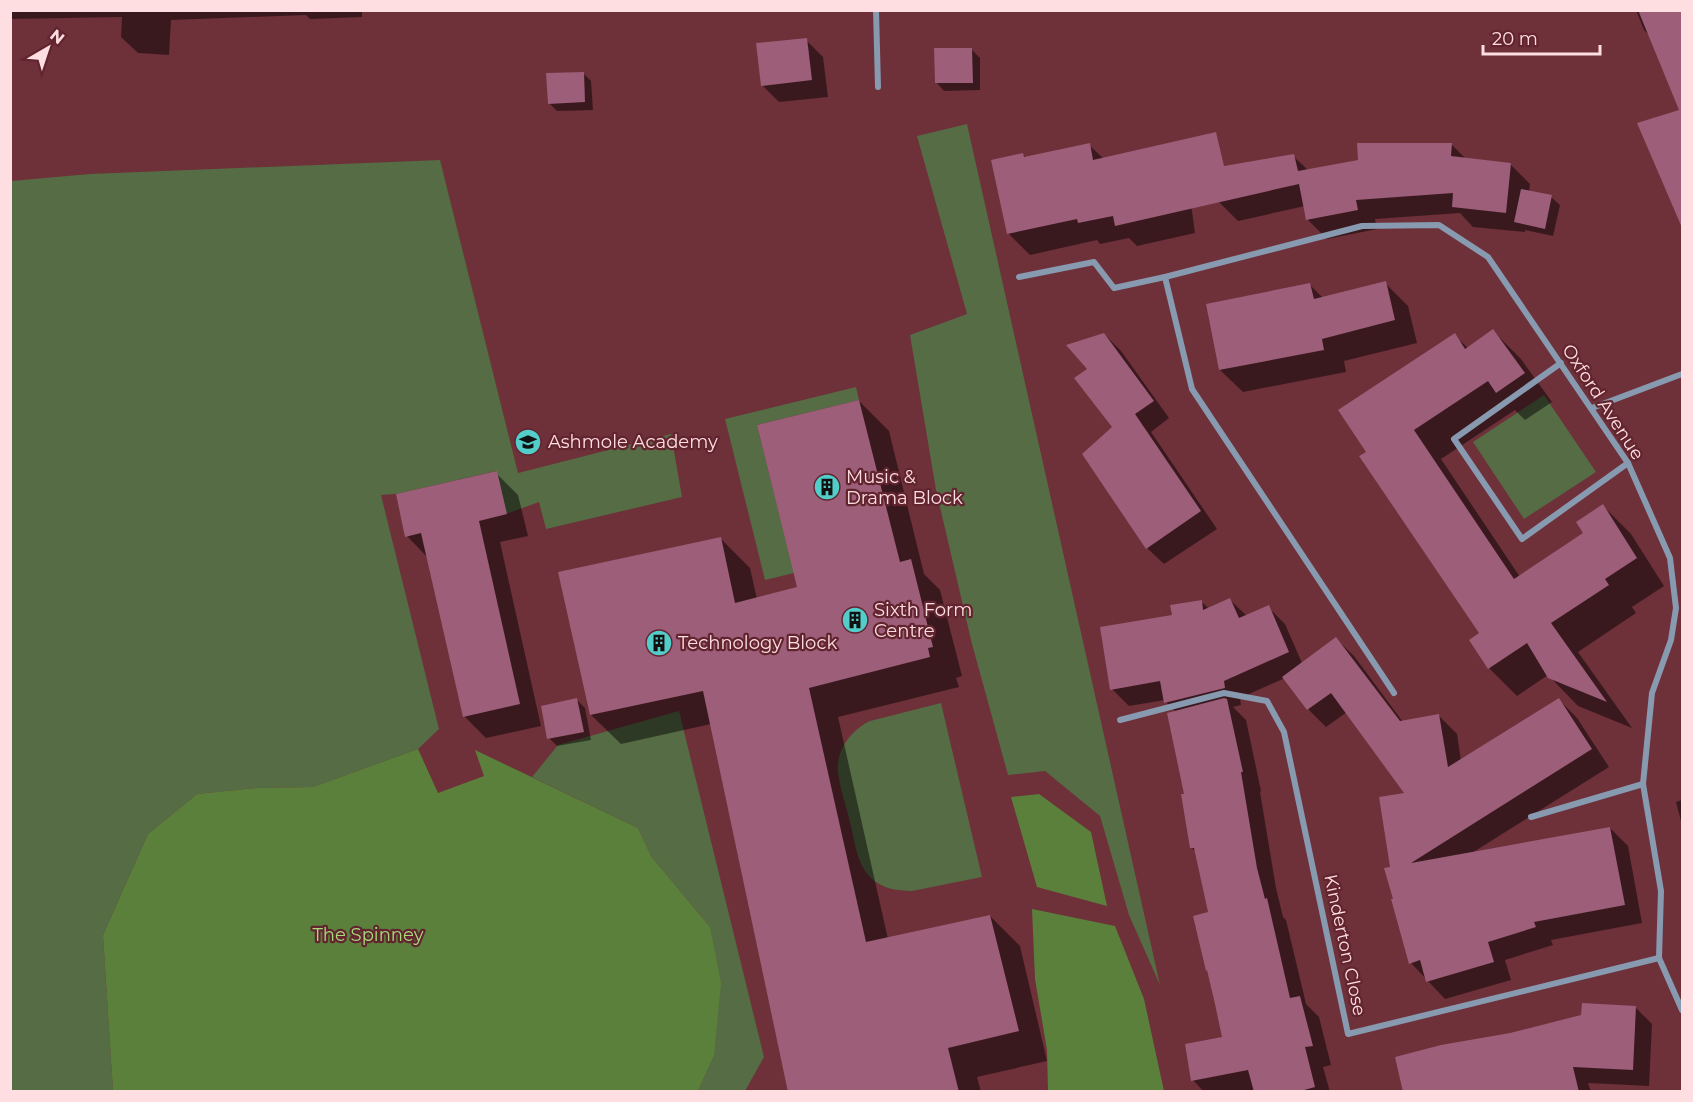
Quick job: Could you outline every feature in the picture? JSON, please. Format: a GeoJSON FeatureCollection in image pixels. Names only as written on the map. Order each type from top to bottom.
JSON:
{"type":"FeatureCollection","features":[{"type":"Feature","properties":{"kind":"street"},"geometry":{"type":"LineString","coordinates":[[876,10],[878,87]]}},
{"type":"Feature","properties":{"kind":"street","name":"Oxford Avenue"},"geometry":{"type":"LineString","coordinates":[[1019,277],[1094,262],[1114,288],[1165,278],[1362,226],[1439,225],[1488,256],[1628,463],[1670,558],[1676,608],[1671,640],[1652,693],[1642,784],[1661,891],[1659,958],[1683,1010]]}},
{"type":"Feature","properties":{"kind":"street"},"geometry":{"type":"LineString","coordinates":[[1165,278],[1192,389],[1394,693]]}},
{"type":"Feature","properties":{"kind":"street"},"geometry":{"type":"LineString","coordinates":[[1561,363],[1454,439],[1522,539],[1628,463]]}},
{"type":"Feature","properties":{"kind":"street"},"geometry":{"type":"LineString","coordinates":[[1592,408],[1683,374]]}},
{"type":"Feature","properties":{"kind":"street","name":"Kinderton Close"},"geometry":{"type":"LineString","coordinates":[[1120,720],[1224,693],[1267,701],[1284,732],[1348,1034],[1659,958]]}},
{"type":"Feature","properties":{"kind":"street"},"geometry":{"type":"LineString","coordinates":[[1531,817],[1642,784]]}},
{"type":"Feature","properties":{"kind":"green space"},"geometry":{"type":"Polygon","coordinates":[[[967,124],[1160,985],[1129,915],[1100,816],[1045,771],[1008,775],[972,644],[936,490],[910,335],[967,314],[917,136],[967,124]]]}},
{"type":"Feature","properties":{"kind":"green space"},"geometry":{"type":"Polygon","coordinates":[[[440,160],[518,473],[671,434],[682,497],[546,529],[539,502],[506,514],[496,471],[396,494],[381,495],[439,729],[418,749],[313,787],[256,788],[197,794],[148,834],[103,935],[113,1091],[11,1091],[11,181],[90,174],[440,160]]]}},
{"type":"Feature","properties":{"kind":"green space"},"geometry":{"type":"Polygon","coordinates":[[[856,387],[859,400],[757,425],[794,573],[765,580],[725,419],[856,387]]]}},
{"type":"Feature","properties":{"kind":"green space"},"geometry":{"type":"Polygon","coordinates":[[[1544,395],[1596,472],[1524,519],[1473,442],[1544,395]]]}},
{"type":"Feature","properties":{"kind":"green space"},"geometry":{"type":"Polygon","coordinates":[[[941,703],[982,877],[912,891],[889,888],[870,877],[859,859],[839,779],[839,756],[851,735],[870,721],[941,703]]]}},
{"type":"Feature","properties":{"kind":"green space"},"geometry":{"type":"Polygon","coordinates":[[[679,711],[764,1057],[745,1091],[698,1091],[714,1056],[710,927],[651,856],[638,828],[532,777],[558,745],[679,711]]]}},
{"type":"Feature","properties":{"kind":"green space","name":"The Spinney"},"geometry":{"type":"Polygon","coordinates":[[[418,749],[438,793],[484,776],[475,750],[638,828],[651,856],[710,927],[721,983],[714,1056],[698,1091],[113,1091],[103,935],[148,834],[197,794],[256,788],[313,787],[418,749]]]}},
{"type":"Feature","properties":{"kind":"green space"},"geometry":{"type":"Polygon","coordinates":[[[1039,794],[1091,832],[1107,906],[1037,887],[1011,797],[1039,794]]]}},
{"type":"Feature","properties":{"kind":"green space"},"geometry":{"type":"Polygon","coordinates":[[[1032,909],[1115,926],[1144,999],[1164,1091],[1048,1091],[1047,1050],[1035,979],[1032,909]]]}},
{"type":"Feature","properties":{"kind":"building"},"geometry":{"type":"Polygon","coordinates":[[[1638,10],[1683,10],[1683,230],[1637,123],[1679,110],[1638,10]]]}},
{"type":"Feature","properties":{"kind":"building"},"geometry":{"type":"Polygon","coordinates":[[[807,38],[812,80],[761,86],[756,43],[807,38]]]}},
{"type":"Feature","properties":{"kind":"building"},"geometry":{"type":"Polygon","coordinates":[[[934,48],[972,48],[973,83],[935,83],[934,48]]]}},
{"type":"Feature","properties":{"kind":"building"},"geometry":{"type":"Polygon","coordinates":[[[584,72],[585,102],[548,104],[546,73],[584,72]]]}},
{"type":"Feature","properties":{"kind":"building"},"geometry":{"type":"Polygon","coordinates":[[[1216,132],[1224,166],[1294,154],[1298,171],[1358,160],[1357,143],[1452,143],[1451,156],[1511,163],[1506,213],[1452,207],[1453,193],[1356,200],[1358,210],[1306,220],[1299,184],[1115,226],[1113,216],[1078,223],[1077,219],[1007,234],[991,160],[1023,153],[1024,157],[1090,143],[1093,160],[1216,132]]]}},
{"type":"Feature","properties":{"kind":"building"},"geometry":{"type":"Polygon","coordinates":[[[1521,189],[1552,195],[1545,229],[1514,222],[1521,189]]]}},
{"type":"Feature","properties":{"kind":"building"},"geometry":{"type":"Polygon","coordinates":[[[1386,281],[1395,320],[1322,339],[1324,350],[1219,370],[1206,304],[1310,283],[1314,299],[1386,281]]]}},
{"type":"Feature","properties":{"kind":"building"},"geometry":{"type":"Polygon","coordinates":[[[1493,329],[1525,373],[1496,393],[1488,381],[1414,430],[1514,579],[1583,533],[1576,522],[1603,504],[1637,558],[1605,579],[1609,585],[1551,623],[1607,702],[1548,678],[1527,643],[1488,669],[1469,640],[1479,633],[1359,456],[1366,452],[1338,410],[1455,333],[1465,349],[1493,329]]]}},
{"type":"Feature","properties":{"kind":"building"},"geometry":{"type":"Polygon","coordinates":[[[1104,333],[1154,401],[1135,414],[1201,511],[1146,549],[1082,454],[1112,427],[1074,378],[1087,369],[1066,345],[1104,333]]]}},
{"type":"Feature","properties":{"kind":"building"},"geometry":{"type":"Polygon","coordinates":[[[859,400],[900,562],[911,559],[933,647],[928,648],[930,657],[809,688],[866,942],[990,915],[1019,1031],[948,1048],[959,1092],[788,1092],[703,691],[590,715],[558,572],[721,537],[735,603],[797,587],[757,425],[859,400]]]}},
{"type":"Feature","properties":{"kind":"building"},"geometry":{"type":"Polygon","coordinates":[[[497,471],[507,514],[479,521],[520,704],[463,717],[421,533],[405,537],[396,494],[497,471]]]}},
{"type":"Feature","properties":{"kind":"building"},"geometry":{"type":"Polygon","coordinates":[[[1230,598],[1239,618],[1269,605],[1289,652],[1224,681],[1225,688],[1164,703],[1160,681],[1110,690],[1100,627],[1172,615],[1170,605],[1202,600],[1203,610],[1230,598]]]}},
{"type":"Feature","properties":{"kind":"building"},"geometry":{"type":"Polygon","coordinates":[[[1336,637],[1400,721],[1439,714],[1448,767],[1559,698],[1592,749],[1411,863],[1610,827],[1625,905],[1534,922],[1536,927],[1488,942],[1494,962],[1426,982],[1420,960],[1409,964],[1384,868],[1390,867],[1379,797],[1404,793],[1331,693],[1307,710],[1282,677],[1336,637]]]}},
{"type":"Feature","properties":{"kind":"building"},"geometry":{"type":"Polygon","coordinates":[[[577,698],[584,732],[547,739],[541,706],[577,698]]]}},
{"type":"Feature","properties":{"kind":"building"},"geometry":{"type":"Polygon","coordinates":[[[1227,699],[1243,772],[1241,772],[1257,868],[1265,899],[1267,898],[1290,998],[1300,996],[1313,1046],[1305,1047],[1315,1087],[1297,1092],[1254,1092],[1248,1070],[1191,1081],[1185,1044],[1222,1037],[1193,916],[1208,912],[1194,848],[1190,848],[1181,794],[1184,794],[1167,713],[1227,699]]]}},
{"type":"Feature","properties":{"kind":"building"},"geometry":{"type":"Polygon","coordinates":[[[1582,1003],[1636,1006],[1633,1070],[1573,1067],[1579,1092],[1403,1092],[1395,1057],[1441,1045],[1510,1033],[1581,1015],[1582,1003]]]}},
{"type":"Feature","properties":{"kind":"place","name":"Ashmole Academy"},"geometry":{"type":"Point","coordinates":[528,442]}},
{"type":"Feature","properties":{"kind":"place","name":"Music & Drama Block"},"geometry":{"type":"Point","coordinates":[827,487]}},
{"type":"Feature","properties":{"kind":"place","name":"Sixth Form Centre"},"geometry":{"type":"Point","coordinates":[855,620]}},
{"type":"Feature","properties":{"kind":"place","name":"Technology Block"},"geometry":{"type":"Point","coordinates":[659,643]}}]}
